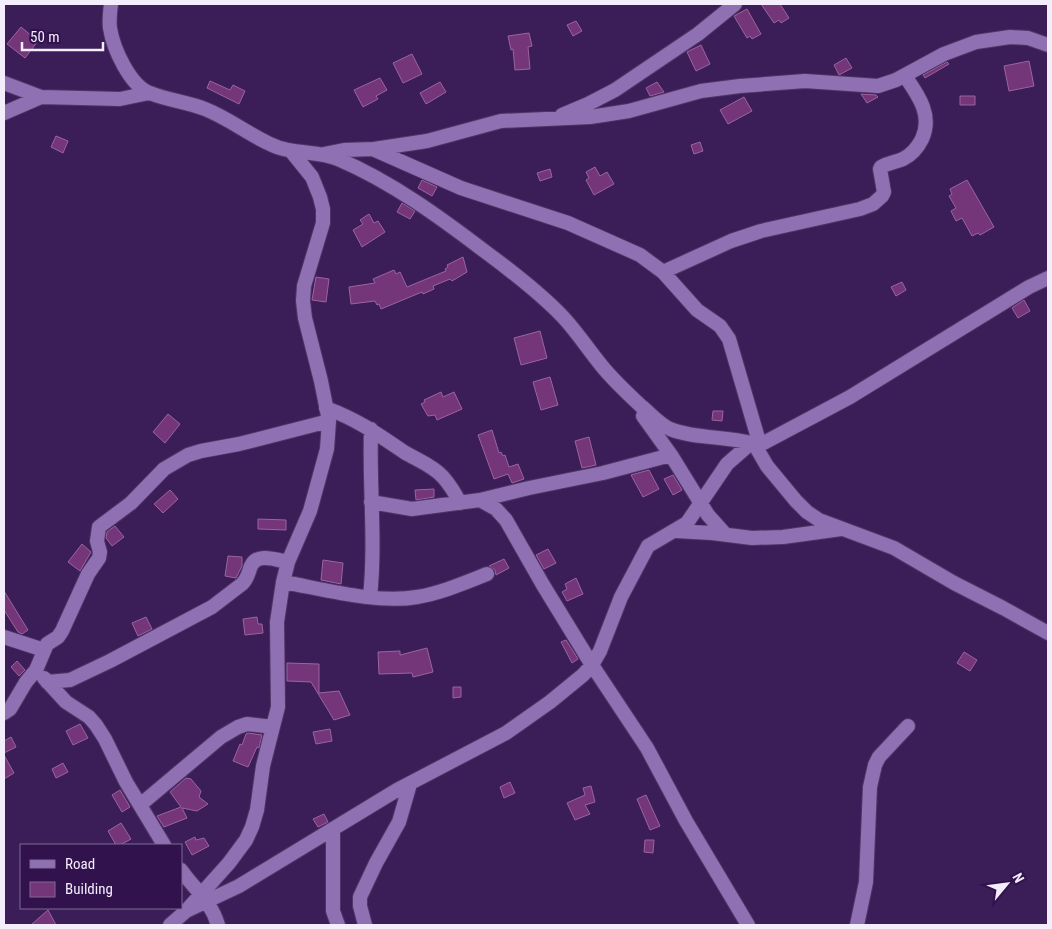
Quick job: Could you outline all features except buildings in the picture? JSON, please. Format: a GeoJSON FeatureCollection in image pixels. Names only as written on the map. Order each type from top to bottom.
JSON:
{"type":"FeatureCollection","features":[{"type":"Feature","properties":{"kind":"street"},"geometry":{"type":"LineString","coordinates":[[111,4],[110,28],[117,52],[137,84],[149,93],[191,103],[210,111],[271,145],[291,152],[321,154],[336,158],[361,170],[404,194],[540,294],[564,318],[626,393],[671,456],[700,503],[725,534]]}},
{"type":"Feature","properties":{"kind":"street"},"geometry":{"type":"LineString","coordinates":[[552,119],[615,90],[698,34],[735,4]]}},
{"type":"Feature","properties":{"kind":"street"},"geometry":{"type":"LineString","coordinates":[[321,154],[427,141],[501,121],[590,117],[629,111],[701,91],[740,86],[805,81],[878,86],[905,76],[944,54],[976,42],[1010,37],[1028,38],[1048,45]]}},
{"type":"Feature","properties":{"kind":"street"},"geometry":{"type":"LineString","coordinates":[[662,272],[731,241],[761,231],[860,209],[879,200],[884,192],[881,167],[904,159],[919,145],[925,132],[926,115],[922,103],[905,76]]}},
{"type":"Feature","properties":{"kind":"street"},"geometry":{"type":"LineString","coordinates":[[4,83],[41,98],[120,99],[149,93]]}},
{"type":"Feature","properties":{"kind":"street"},"geometry":{"type":"LineString","coordinates":[[4,113],[41,98]]}},
{"type":"Feature","properties":{"kind":"street"},"geometry":{"type":"LineString","coordinates":[[374,149],[461,188],[543,214],[602,237],[640,255],[662,272],[697,310],[720,326],[729,339],[756,445],[767,466],[807,512],[819,520],[894,548],[954,583],[1048,633]]}},
{"type":"Feature","properties":{"kind":"street"},"geometry":{"type":"LineString","coordinates":[[204,898],[246,840],[257,810],[263,766],[278,707],[277,622],[283,582],[288,562],[305,524],[327,449],[328,415],[305,318],[303,301],[304,286],[323,223],[323,209],[312,177],[304,165],[291,152]]}},
{"type":"Feature","properties":{"kind":"street"},"geometry":{"type":"LineString","coordinates":[[170,925],[204,898],[239,886],[410,784],[506,733],[550,702],[592,665],[600,651],[621,597],[646,550],[651,544],[687,523],[727,464],[756,445],[850,397],[1029,286],[1048,278]]}},
{"type":"Feature","properties":{"kind":"street"},"geometry":{"type":"LineString","coordinates":[[626,393],[660,423],[671,429],[756,445]]}},
{"type":"Feature","properties":{"kind":"street"},"geometry":{"type":"LineString","coordinates":[[4,713],[10,709],[26,682],[36,670],[48,643],[58,637],[62,631],[88,574],[99,558],[100,552],[97,541],[99,526],[131,503],[164,469],[188,455],[239,444],[328,415],[348,416],[371,428],[405,453],[430,466],[450,485],[460,503]]}},
{"type":"Feature","properties":{"kind":"street"},"geometry":{"type":"LineString","coordinates":[[370,597],[373,566],[369,469],[371,428]]}},
{"type":"Feature","properties":{"kind":"street"},"geometry":{"type":"LineString","coordinates":[[371,502],[412,508],[480,500],[671,456]]}},
{"type":"Feature","properties":{"kind":"street"},"geometry":{"type":"LineString","coordinates":[[480,500],[496,509],[506,520],[542,585],[647,748],[698,842],[748,925]]}},
{"type":"Feature","properties":{"kind":"street"},"geometry":{"type":"LineString","coordinates":[[676,531],[725,534],[752,538],[783,538],[842,528]]}},
{"type":"Feature","properties":{"kind":"street"},"geometry":{"type":"LineString","coordinates":[[47,682],[70,680],[212,607],[246,580],[252,564],[257,559],[264,558],[288,562]]}},
{"type":"Feature","properties":{"kind":"street"},"geometry":{"type":"LineString","coordinates":[[283,582],[370,597],[397,598],[422,597],[487,574]]}},
{"type":"Feature","properties":{"kind":"street"},"geometry":{"type":"LineString","coordinates":[[4,637],[44,650]]}},
{"type":"Feature","properties":{"kind":"street"},"geometry":{"type":"LineString","coordinates":[[36,670],[66,702],[89,717],[96,725],[126,782],[163,844]]}},
{"type":"Feature","properties":{"kind":"street"},"geometry":{"type":"LineString","coordinates":[[140,805],[221,737],[247,724],[273,727]]}},
{"type":"Feature","properties":{"kind":"street"},"geometry":{"type":"LineString","coordinates":[[858,925],[866,882],[870,787],[875,765],[879,757],[908,726]]}},
{"type":"Feature","properties":{"kind":"street"},"geometry":{"type":"LineString","coordinates":[[365,925],[360,906],[360,897],[376,863],[400,822],[410,784]]}},
{"type":"Feature","properties":{"kind":"street"},"geometry":{"type":"LineString","coordinates":[[333,829],[333,911],[338,925]]}},
{"type":"Feature","properties":{"kind":"street"},"geometry":{"type":"LineString","coordinates":[[182,871],[212,909],[218,925]]}}]}
